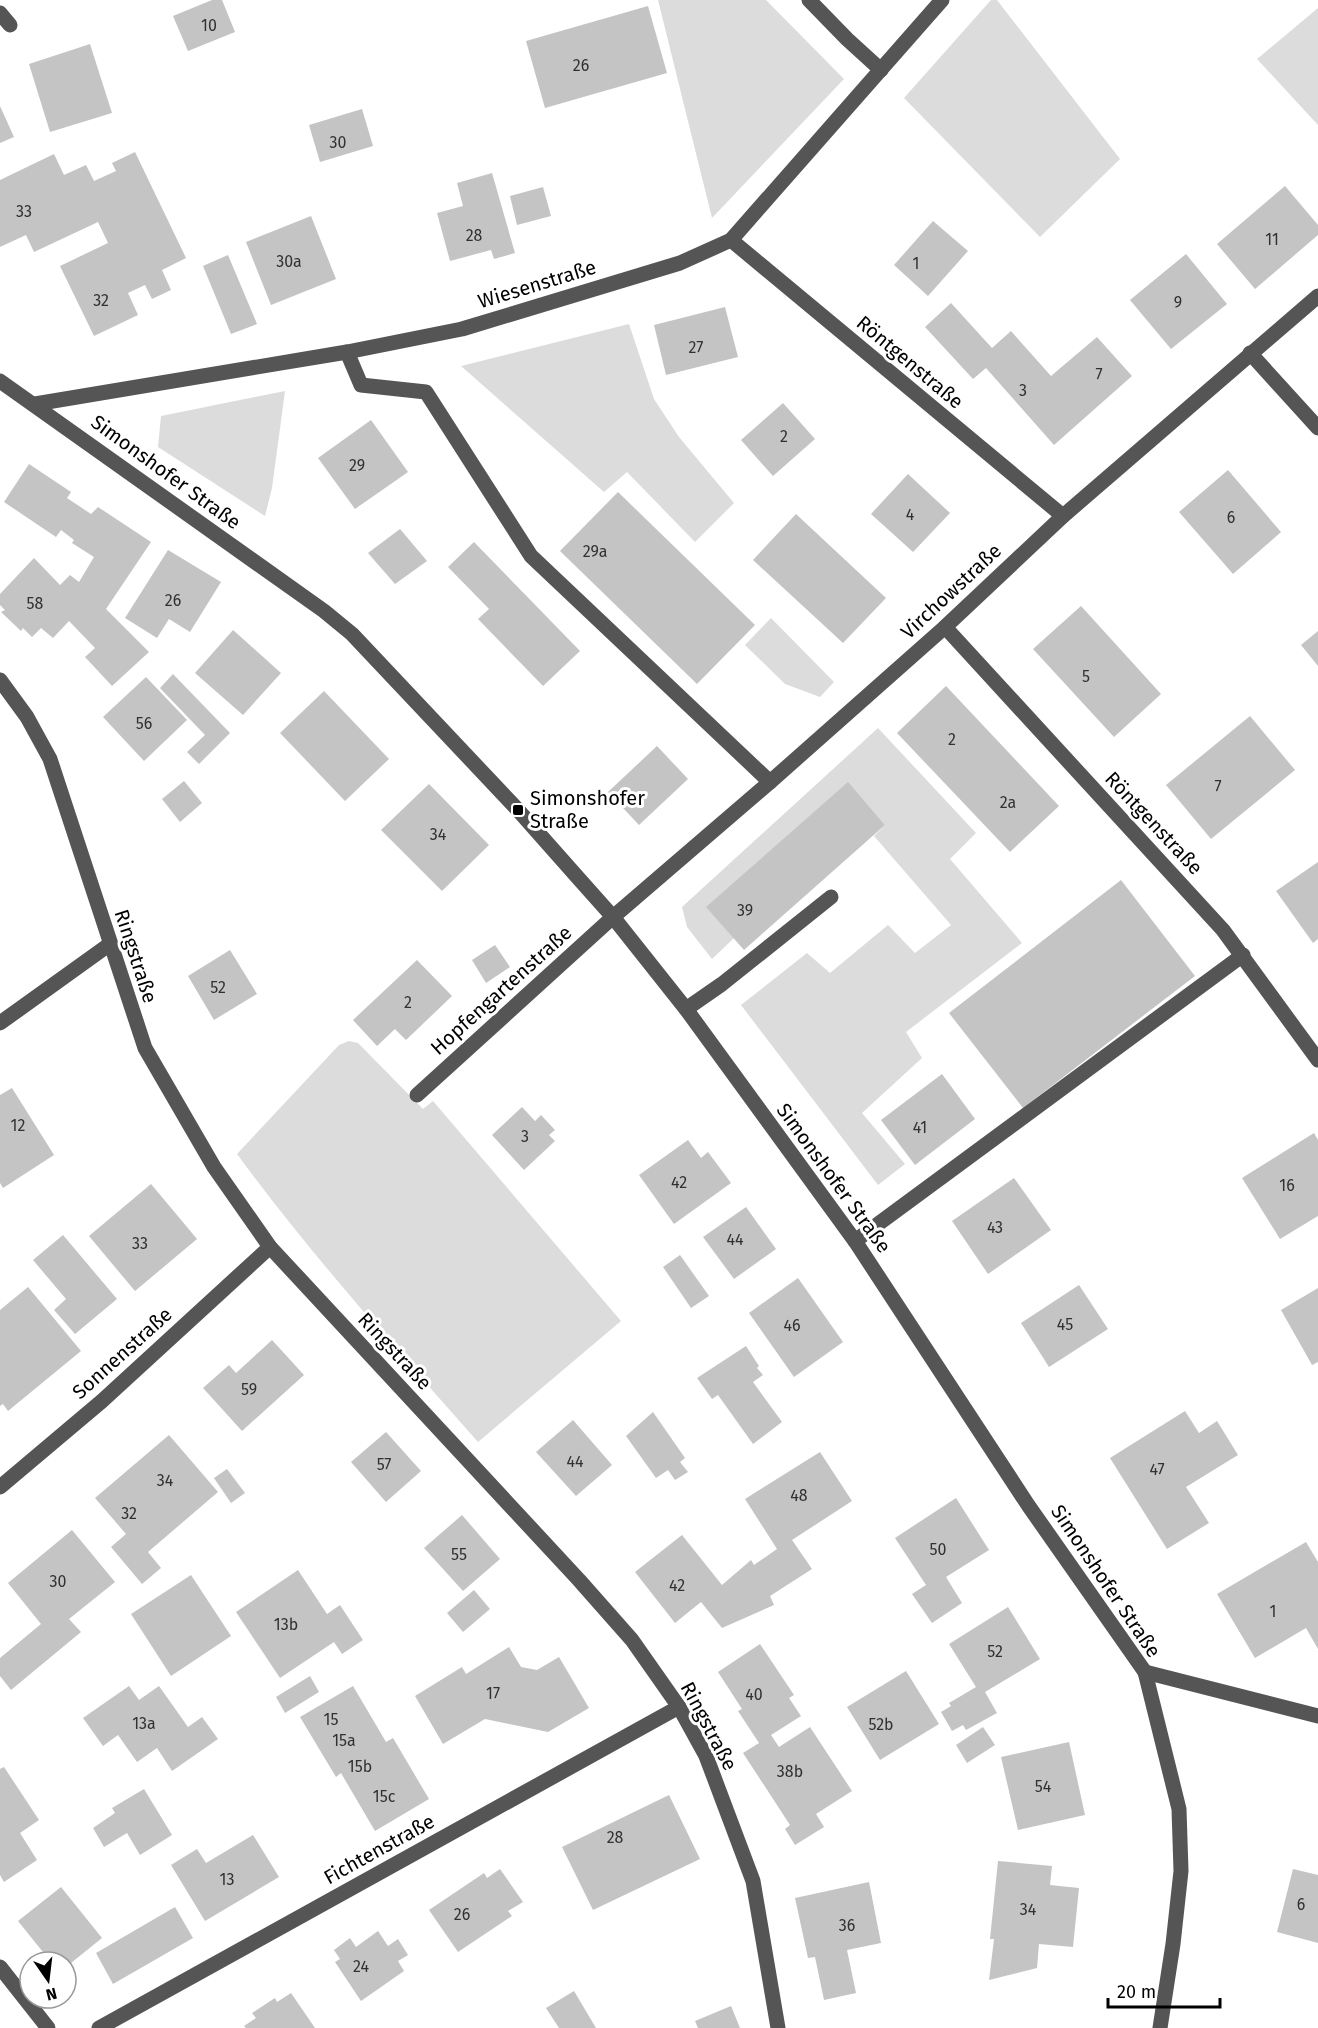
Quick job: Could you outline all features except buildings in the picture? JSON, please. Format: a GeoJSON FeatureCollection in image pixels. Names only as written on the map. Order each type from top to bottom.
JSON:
{"type":"FeatureCollection","features":[{"type":"Feature","properties":{"kind":"street"},"geometry":{"type":"LineString","coordinates":[[809,0],[881,70]]}},
{"type":"Feature","properties":{"kind":"street","name":"Wiesenstraße"},"geometry":{"type":"LineString","coordinates":[[35,404],[347,352],[462,329],[680,263],[731,240],[942,0]]}},
{"type":"Feature","properties":{"kind":"street","name":"Röntgenstraße"},"geometry":{"type":"LineString","coordinates":[[731,240],[1063,516]]}},
{"type":"Feature","properties":{"kind":"street","name":"Virchowstraße"},"geometry":{"type":"LineString","coordinates":[[613,917],[945,627],[1063,516],[1318,296]]}},
{"type":"Feature","properties":{"kind":"street"},"geometry":{"type":"LineString","coordinates":[[347,352],[361,384],[426,392],[531,556],[770,782]]}},
{"type":"Feature","properties":{"kind":"street"},"geometry":{"type":"LineString","coordinates":[[1250,353],[1318,428]]}},
{"type":"Feature","properties":{"kind":"street","name":"Simonshofer Straße"},"geometry":{"type":"LineString","coordinates":[[0,381],[324,611],[352,634],[518,810],[613,917],[686,1009],[855,1241],[1028,1505],[1144,1672],[1179,1809],[1181,1871],[1160,2028]]}},
{"type":"Feature","properties":{"kind":"street","name":"Röntgenstraße"},"geometry":{"type":"LineString","coordinates":[[945,627],[1223,930],[1318,1060]]}},
{"type":"Feature","properties":{"kind":"street","name":"Ringstraße"},"geometry":{"type":"LineString","coordinates":[[0,680],[27,717],[50,759],[145,1048],[214,1167],[270,1247],[579,1580],[632,1640],[679,1707],[706,1756],[753,1881],[778,2028]]}},
{"type":"Feature","properties":{"kind":"street"},"geometry":{"type":"LineString","coordinates":[[686,1009],[722,984],[831,897]]}},
{"type":"Feature","properties":{"kind":"street","name":"Hopfengartenstraße"},"geometry":{"type":"LineString","coordinates":[[417,1095],[613,917]]}},
{"type":"Feature","properties":{"kind":"street"},"geometry":{"type":"LineString","coordinates":[[0,1023],[110,944]]}},
{"type":"Feature","properties":{"kind":"street"},"geometry":{"type":"LineString","coordinates":[[855,1241],[1243,956]]}},
{"type":"Feature","properties":{"kind":"street","name":"Sonnenstraße"},"geometry":{"type":"LineString","coordinates":[[0,1487],[102,1401],[270,1247]]}},
{"type":"Feature","properties":{"kind":"street"},"geometry":{"type":"LineString","coordinates":[[1144,1672],[1318,1716]]}},
{"type":"Feature","properties":{"kind":"street","name":"Fichtenstraße"},"geometry":{"type":"LineString","coordinates":[[99,2028],[679,1707]]}},
{"type":"Feature","properties":{"kind":"street"},"geometry":{"type":"LineString","coordinates":[[0,1967],[48,2028]]}},
{"type":"Feature","properties":{"kind":"shaded area"},"geometry":{"type":"Polygon","coordinates":[[[658,0],[766,0],[844,79],[712,218],[658,0]]]}},
{"type":"Feature","properties":{"kind":"shaded area"},"geometry":{"type":"Polygon","coordinates":[[[991,0],[997,0],[1120,159],[1040,237],[904,98],[991,0]]]}},
{"type":"Feature","properties":{"kind":"shaded area"},"geometry":{"type":"Polygon","coordinates":[[[1318,8],[1318,125],[1257,59],[1318,8]]]}},
{"type":"Feature","properties":{"kind":"shaded area"},"geometry":{"type":"Polygon","coordinates":[[[629,324],[654,399],[679,437],[734,503],[695,542],[627,472],[604,492],[461,366],[629,324]]]}},
{"type":"Feature","properties":{"kind":"shaded area"},"geometry":{"type":"Polygon","coordinates":[[[285,391],[272,488],[265,516],[158,447],[161,416],[285,391]]]}},
{"type":"Feature","properties":{"kind":"shaded area"},"geometry":{"type":"Polygon","coordinates":[[[771,618],[834,682],[820,697],[785,684],[745,645],[771,618]]]}},
{"type":"Feature","properties":{"kind":"shaded area"},"geometry":{"type":"Polygon","coordinates":[[[878,728],[976,833],[950,859],[1022,943],[906,1032],[922,1058],[862,1113],[905,1164],[878,1185],[741,1005],[807,953],[830,973],[888,925],[915,953],[951,925],[874,836],[885,825],[848,783],[734,938],[712,959],[687,927],[682,907],[878,728]]]}},
{"type":"Feature","properties":{"kind":"shaded area"},"geometry":{"type":"Polygon","coordinates":[[[349,1041],[358,1043],[423,1109],[433,1101],[621,1321],[478,1442],[324,1265],[237,1154],[339,1045],[349,1041]]]}},
{"type":"Feature","properties":{"kind":"place","name":"Simonshofer Straße"},"geometry":{"type":"Point","coordinates":[518,810]}}]}
